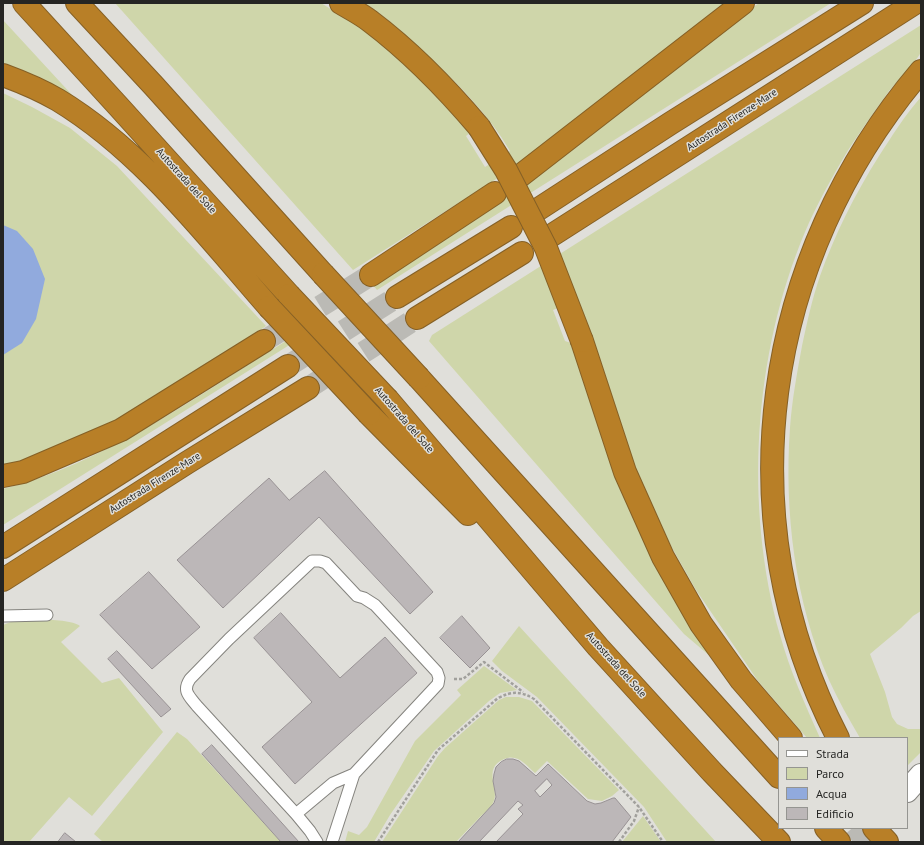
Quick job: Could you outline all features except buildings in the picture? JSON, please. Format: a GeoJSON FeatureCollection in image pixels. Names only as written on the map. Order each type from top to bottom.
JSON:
{"type":"FeatureCollection","features":[{"type":"Feature","properties":{"kind":"highway","name":"Autostrada del Sole"},"geometry":{"type":"LineString","coordinates":[[24,3],[289,295],[388,400],[598,647],[712,772],[779,842]]}},
{"type":"Feature","properties":{"kind":"highway"},"geometry":{"type":"LineString","coordinates":[[77,3],[323,274],[420,378],[778,776]]}},
{"type":"Feature","properties":{"kind":"highway"},"geometry":{"type":"LineString","coordinates":[[341,3],[369,20],[402,47],[429,72],[479,127],[506,170],[546,248],[582,341],[625,472],[663,558],[701,624],[741,680],[790,737]]}},
{"type":"Feature","properties":{"kind":"highway"},"geometry":{"type":"LineString","coordinates":[[520,176],[743,3]]}},
{"type":"Feature","properties":{"kind":"highway"},"geometry":{"type":"LineString","coordinates":[[537,210],[671,122],[862,3]]}},
{"type":"Feature","properties":{"kind":"highway","name":"Autostrada Firenze-Mare"},"geometry":{"type":"LineString","coordinates":[[549,237],[915,3]]}},
{"type":"Feature","properties":{"kind":"highway"},"geometry":{"type":"LineString","coordinates":[[838,737],[812,680],[793,624],[783,582],[774,529],[772,468],[773,424],[778,382],[787,336],[798,293],[813,250],[833,205],[854,164],[879,126],[921,71]]}},
{"type":"Feature","properties":{"kind":"highway"},"geometry":{"type":"LineString","coordinates":[[3,75],[20,81],[58,100],[121,146],[195,223],[269,307],[369,414],[598,647]]}},
{"type":"Feature","properties":{"kind":"highway"},"geometry":{"type":"LineString","coordinates":[[371,275],[495,193]]}},
{"type":"Feature","properties":{"kind":"highway"},"geometry":{"type":"LineString","coordinates":[[397,297],[511,227]]}},
{"type":"Feature","properties":{"kind":"highway"},"geometry":{"type":"LineString","coordinates":[[418,318],[522,252]]}},
{"type":"Feature","properties":{"kind":"highway"},"geometry":{"type":"LineString","coordinates":[[3,476],[22,472],[121,430],[264,341]]}},
{"type":"Feature","properties":{"kind":"highway"},"geometry":{"type":"LineString","coordinates":[[3,547],[288,366]]}},
{"type":"Feature","properties":{"kind":"highway","name":"Autostrada Firenze-Mare"},"geometry":{"type":"LineString","coordinates":[[3,580],[188,462],[308,388]]}},
{"type":"Feature","properties":{"kind":"highway"},"geometry":{"type":"LineString","coordinates":[[712,772],[769,842]]}},
{"type":"Feature","properties":{"kind":"highway"},"geometry":{"type":"LineString","coordinates":[[827,829],[839,842]]}},
{"type":"Feature","properties":{"kind":"highway"},"geometry":{"type":"LineString","coordinates":[[875,829],[887,842]]}},
{"type":"Feature","properties":{"kind":"highway"},"geometry":{"type":"LineString","coordinates":[[894,829],[903,842]]}},
{"type":"Feature","properties":{"kind":"street"},"geometry":{"type":"LineString","coordinates":[[908,790],[921,775]]}},
{"type":"Feature","properties":{"kind":"lane"},"geometry":{"type":"LineString","coordinates":[[296,814],[333,783],[354,774],[438,684],[439,678],[437,672],[375,605],[364,598],[357,596],[326,563],[320,561],[312,561],[229,639],[190,679],[186,686],[187,693],[197,706],[296,814],[310,831],[316,842]]}},
{"type":"Feature","properties":{"kind":"lane"},"geometry":{"type":"LineString","coordinates":[[3,616],[47,614]]}},
{"type":"Feature","properties":{"kind":"lane"},"geometry":{"type":"LineString","coordinates":[[332,842],[354,774]]}},
{"type":"Feature","properties":{"kind":"path"},"geometry":{"type":"LineString","coordinates":[[438,684],[454,679],[463,679],[484,662],[523,693],[534,699],[639,807],[663,842]]}},
{"type":"Feature","properties":{"kind":"path"},"geometry":{"type":"LineString","coordinates":[[378,842],[438,750],[498,698],[508,693],[523,693]]}},
{"type":"Feature","properties":{"kind":"path"},"geometry":{"type":"LineString","coordinates":[[619,842],[634,821],[639,807]]}},
{"type":"Feature","properties":{"kind":"green space"},"geometry":{"type":"Polygon","coordinates":[[[115,3],[321,3],[369,33],[401,59],[439,96],[471,132],[466,136],[485,167],[510,151],[493,125],[473,101],[440,67],[397,28],[364,3],[727,3],[512,169],[353,270],[115,3]]]}},
{"type":"Feature","properties":{"kind":"green space"},"geometry":{"type":"Polygon","coordinates":[[[759,3],[831,3],[377,290],[372,284],[523,184],[759,3]]]}},
{"type":"Feature","properties":{"kind":"green space"},"geometry":{"type":"Polygon","coordinates":[[[3,20],[73,96],[34,75],[3,63],[3,20]]]}},
{"type":"Feature","properties":{"kind":"green space"},"geometry":{"type":"Polygon","coordinates":[[[921,25],[921,52],[912,65],[889,91],[851,145],[828,184],[809,222],[788,279],[774,329],[765,380],[760,432],[758,484],[761,535],[769,586],[780,635],[803,700],[820,737],[806,737],[758,681],[696,590],[671,546],[638,474],[586,339],[574,301],[553,310],[565,341],[574,344],[724,668],[684,634],[429,341],[432,335],[921,25]]]}},
{"type":"Feature","properties":{"kind":"green space"},"geometry":{"type":"Polygon","coordinates":[[[3,93],[70,128],[117,166],[266,326],[204,368],[140,407],[73,441],[3,467],[3,93]]]}},
{"type":"Feature","properties":{"kind":"green space"},"geometry":{"type":"Polygon","coordinates":[[[921,97],[921,611],[913,616],[870,654],[885,692],[892,717],[897,724],[908,729],[921,729],[921,752],[908,765],[908,737],[859,737],[832,687],[817,650],[800,588],[794,556],[789,492],[789,460],[793,397],[802,346],[820,276],[846,214],[879,156],[921,97]]]}},
{"type":"Feature","properties":{"kind":"green space"},"geometry":{"type":"Polygon","coordinates":[[[286,341],[291,344],[3,525],[3,489],[78,463],[114,445],[184,405],[286,341]]]}},
{"type":"Feature","properties":{"kind":"green space"},"geometry":{"type":"Polygon","coordinates":[[[16,620],[59,621],[75,623],[80,626],[61,642],[102,683],[119,678],[163,732],[92,816],[69,797],[29,842],[3,842],[3,625],[16,620]]]}},
{"type":"Feature","properties":{"kind":"green space"},"geometry":{"type":"Polygon","coordinates":[[[519,626],[716,842],[667,842],[644,807],[537,697],[502,671],[492,661],[519,626]]]}},
{"type":"Feature","properties":{"kind":"green space"},"geometry":{"type":"Polygon","coordinates":[[[484,666],[517,690],[500,693],[489,701],[434,751],[390,815],[374,842],[345,842],[348,831],[359,835],[367,827],[415,741],[461,695],[457,690],[484,666]]]}},
{"type":"Feature","properties":{"kind":"green space"},"geometry":{"type":"Polygon","coordinates":[[[506,697],[519,697],[532,701],[619,790],[612,796],[602,801],[588,799],[547,761],[535,773],[525,763],[518,759],[504,759],[497,763],[494,768],[493,780],[495,798],[492,805],[456,842],[382,842],[438,756],[499,700],[506,697]]]}},
{"type":"Feature","properties":{"kind":"green space"},"geometry":{"type":"Polygon","coordinates":[[[177,732],[187,739],[281,842],[103,842],[94,834],[177,732]]]}},
{"type":"Feature","properties":{"kind":"green space"},"geometry":{"type":"Polygon","coordinates":[[[643,816],[661,842],[622,842],[643,816]]]}},
{"type":"Feature","properties":{"kind":"water"},"geometry":{"type":"Polygon","coordinates":[[[3,225],[17,231],[33,249],[45,279],[36,319],[22,343],[3,355],[3,225]]]}},
{"type":"Feature","properties":{"kind":"tunnel"},"geometry":{"type":"LineString","coordinates":[[264,341],[371,275]]}},
{"type":"Feature","properties":{"kind":"tunnel"},"geometry":{"type":"LineString","coordinates":[[288,366],[397,297]]}},
{"type":"Feature","properties":{"kind":"tunnel"},"geometry":{"type":"LineString","coordinates":[[308,388],[417,318]]}},
{"type":"Feature","properties":{"kind":"tunnel"},"geometry":{"type":"LineString","coordinates":[[853,842],[868,829]]}}]}
